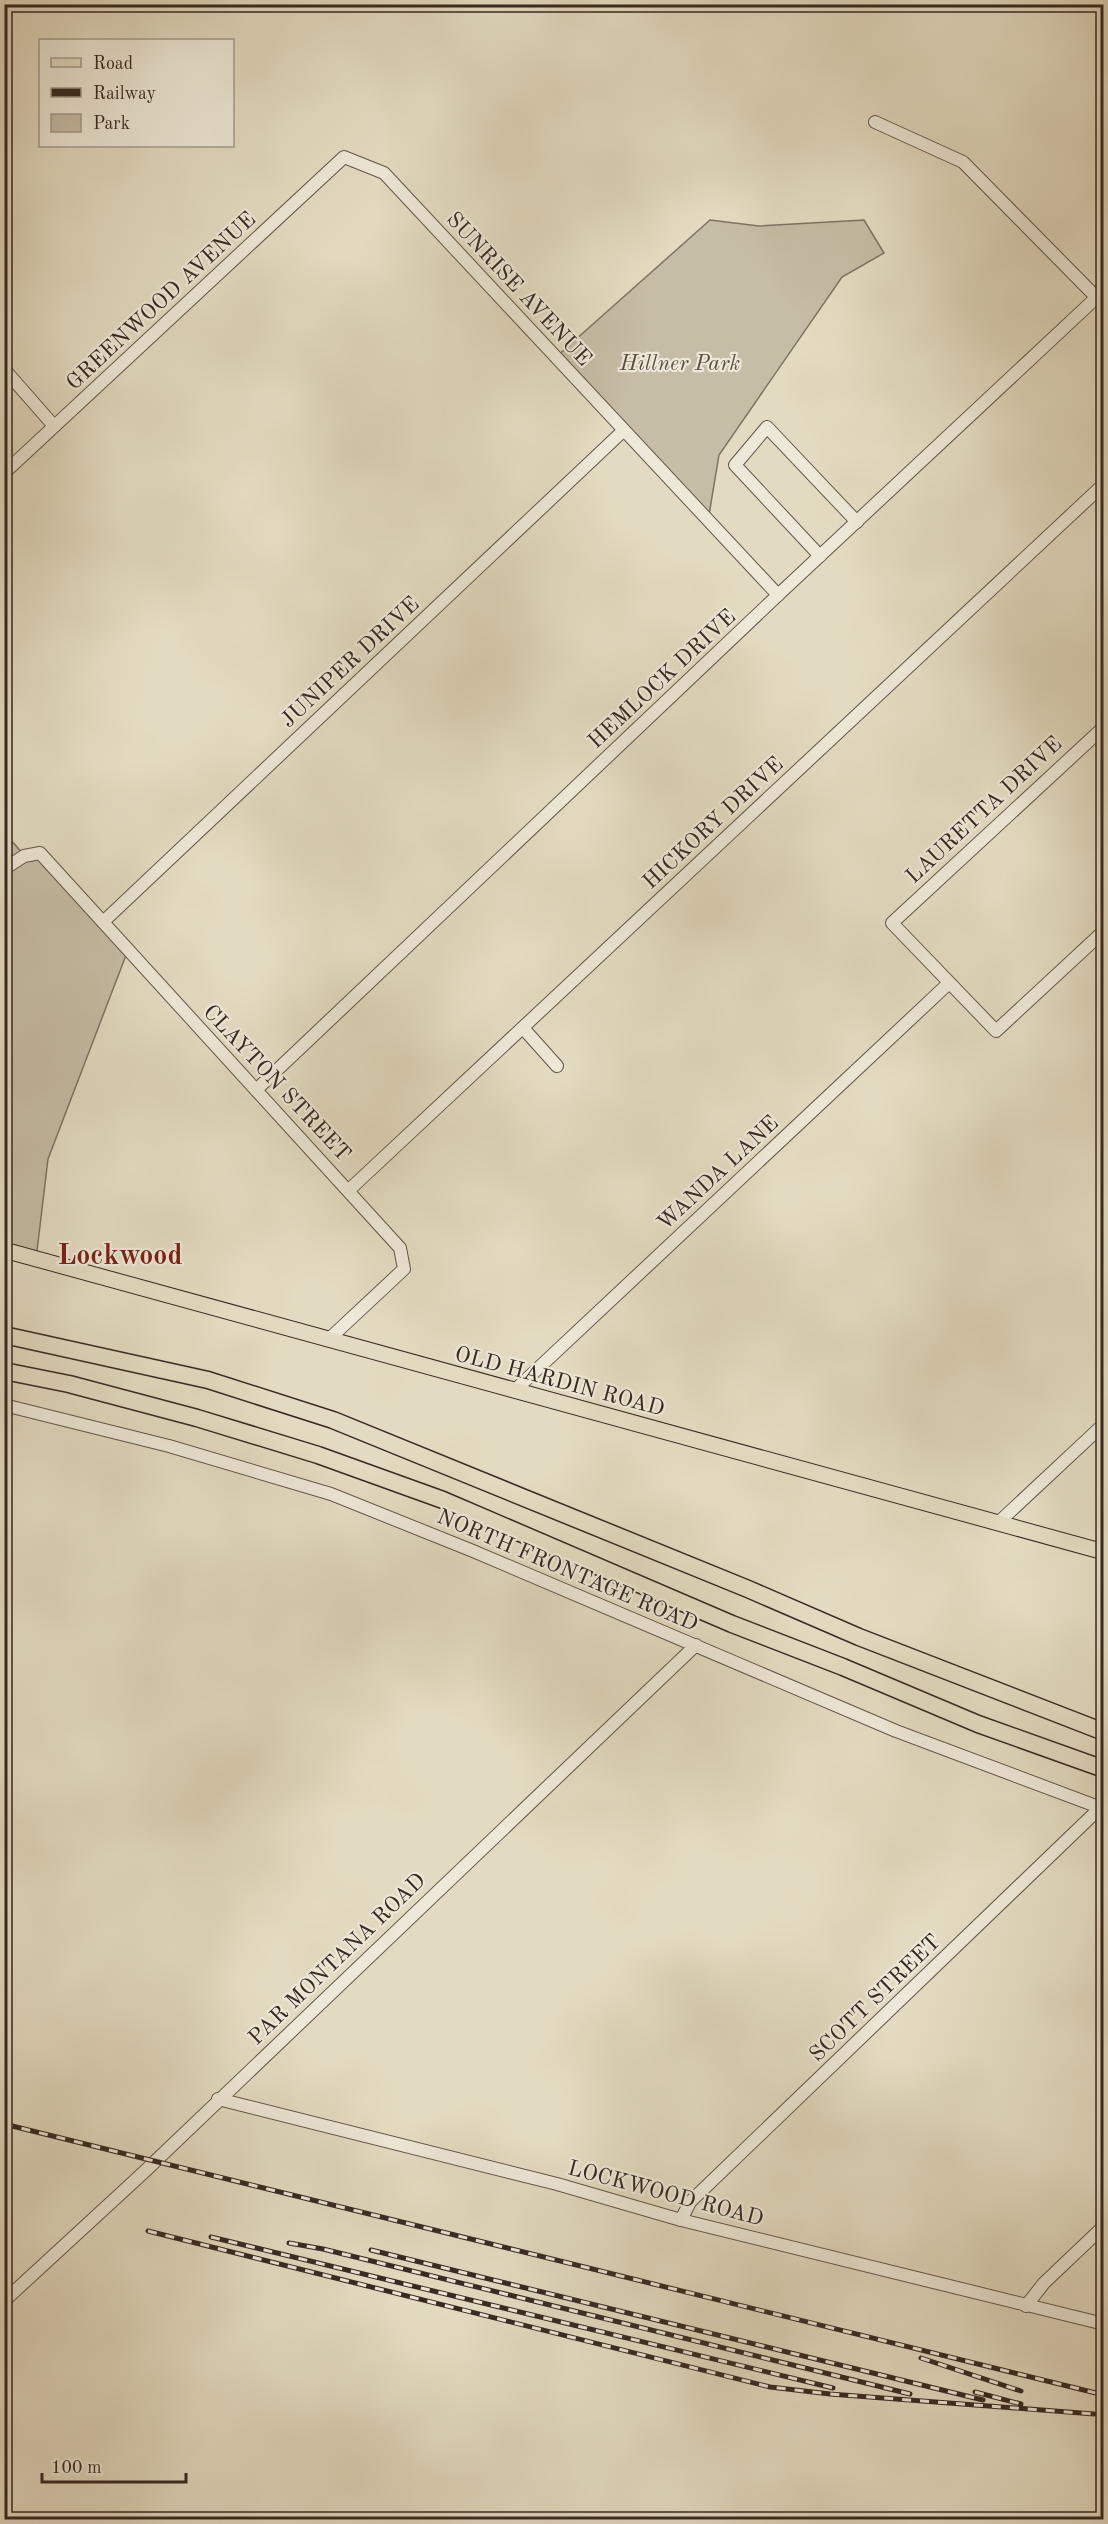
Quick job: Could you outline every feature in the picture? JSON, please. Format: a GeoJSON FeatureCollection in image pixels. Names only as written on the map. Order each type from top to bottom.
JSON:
{"type":"FeatureCollection","features":[{"type":"Feature","properties":{"kind":"highway"},"geometry":{"type":"LineString","coordinates":[[4,1335],[208,1380],[333,1420],[870,1641],[1104,1732]]}},
{"type":"Feature","properties":{"kind":"highway"},"geometry":{"type":"LineString","coordinates":[[4,1371],[69,1384],[197,1418],[318,1455],[443,1500],[732,1624],[843,1667],[978,1724],[1104,1769]]}},
{"type":"Feature","properties":{"kind":"main road","name":"OLD HARDIN ROAD"},"geometry":{"type":"LineString","coordinates":[[4,1250],[1104,1552]]}},
{"type":"Feature","properties":{"kind":"street"},"geometry":{"type":"LineString","coordinates":[[875,122],[963,162],[1100,301]]}},
{"type":"Feature","properties":{"kind":"street","name":"GREENWOOD AVENUE"},"geometry":{"type":"LineString","coordinates":[[4,473],[344,158]]}},
{"type":"Feature","properties":{"kind":"street","name":"SUNRISE AVENUE"},"geometry":{"type":"LineString","coordinates":[[344,158],[384,173],[778,596]]}},
{"type":"Feature","properties":{"kind":"street","name":"HEMLOCK DRIVE"},"geometry":{"type":"LineString","coordinates":[[256,1090],[820,556],[1100,301]]}},
{"type":"Feature","properties":{"kind":"street"},"geometry":{"type":"LineString","coordinates":[[4,369],[54,426]]}},
{"type":"Feature","properties":{"kind":"street"},"geometry":{"type":"LineString","coordinates":[[820,556],[735,465],[767,427],[857,522]]}},
{"type":"Feature","properties":{"kind":"street","name":"JUNIPER DRIVE"},"geometry":{"type":"LineString","coordinates":[[103,922],[623,431]]}},
{"type":"Feature","properties":{"kind":"street","name":"HICKORY DRIVE"},"geometry":{"type":"LineString","coordinates":[[349,1190],[1104,484]]}},
{"type":"Feature","properties":{"kind":"street","name":"LAURETTA DRIVE"},"geometry":{"type":"LineString","coordinates":[[949,983],[892,923],[1104,727]]}},
{"type":"Feature","properties":{"kind":"street","name":"CLAYTON STREET"},"geometry":{"type":"LineString","coordinates":[[4,868],[24,855],[40,853],[400,1248],[404,1269],[328,1340]]}},
{"type":"Feature","properties":{"kind":"street"},"geometry":{"type":"LineString","coordinates":[[949,983],[996,1031],[1104,931]]}},
{"type":"Feature","properties":{"kind":"street","name":"WANDA LANE"},"geometry":{"type":"LineString","coordinates":[[514,1391],[949,983]]}},
{"type":"Feature","properties":{"kind":"street"},"geometry":{"type":"LineString","coordinates":[[523,1028],[557,1066]]}},
{"type":"Feature","properties":{"kind":"street","name":"NORTH FRONTAGE ROAD"},"geometry":{"type":"LineString","coordinates":[[4,1405],[169,1446],[331,1494],[696,1645],[896,1731],[1102,1808]]}},
{"type":"Feature","properties":{"kind":"street"},"geometry":{"type":"LineString","coordinates":[[999,1522],[1104,1424]]}},
{"type":"Feature","properties":{"kind":"street","name":"PAR MONTANA ROAD"},"geometry":{"type":"LineString","coordinates":[[4,2301],[143,2173],[696,1645]]}},
{"type":"Feature","properties":{"kind":"street","name":"SCOTT STREET"},"geometry":{"type":"LineString","coordinates":[[681,2220],[690,2202],[1102,1808]]}},
{"type":"Feature","properties":{"kind":"street","name":"LOCKWOOD ROAD"},"geometry":{"type":"LineString","coordinates":[[218,2099],[556,2184],[681,2220],[1104,2324]]}},
{"type":"Feature","properties":{"kind":"street"},"geometry":{"type":"LineString","coordinates":[[1026,2306],[1044,2283],[1104,2226]]}},
{"type":"Feature","properties":{"kind":"green space","name":"Hillner Park"},"geometry":{"type":"Polygon","coordinates":[[[710,220],[759,226],[864,220],[884,253],[842,277],[719,455],[708,521],[556,357],[710,220]]]}},
{"type":"Feature","properties":{"kind":"green space"},"geometry":{"type":"Polygon","coordinates":[[[4,832],[24,855],[40,853],[128,950],[48,1159],[36,1259],[5,1250],[4,832]]]}},
{"type":"Feature","properties":{"kind":"railway"},"geometry":{"type":"LineString","coordinates":[[4,2124],[1104,2395]]}},
{"type":"Feature","properties":{"kind":"railway"},"geometry":{"type":"LineString","coordinates":[[148,2231],[770,2387],[830,2394],[1094,2414]]}},
{"type":"Feature","properties":{"kind":"railway"},"geometry":{"type":"LineString","coordinates":[[211,2237],[833,2388]]}},
{"type":"Feature","properties":{"kind":"railway"},"geometry":{"type":"LineString","coordinates":[[289,2243],[323,2249],[910,2394]]}},
{"type":"Feature","properties":{"kind":"railway"},"geometry":{"type":"LineString","coordinates":[[371,2250],[983,2400]]}},
{"type":"Feature","properties":{"kind":"railway"},"geometry":{"type":"LineString","coordinates":[[921,2358],[1021,2391]]}},
{"type":"Feature","properties":{"kind":"railway"},"geometry":{"type":"LineString","coordinates":[[975,2392],[1021,2404]]}},
{"type":"Feature","properties":{"kind":"district","name":"Lockwood"},"geometry":{"type":"Point","coordinates":[120,1254]}}]}
